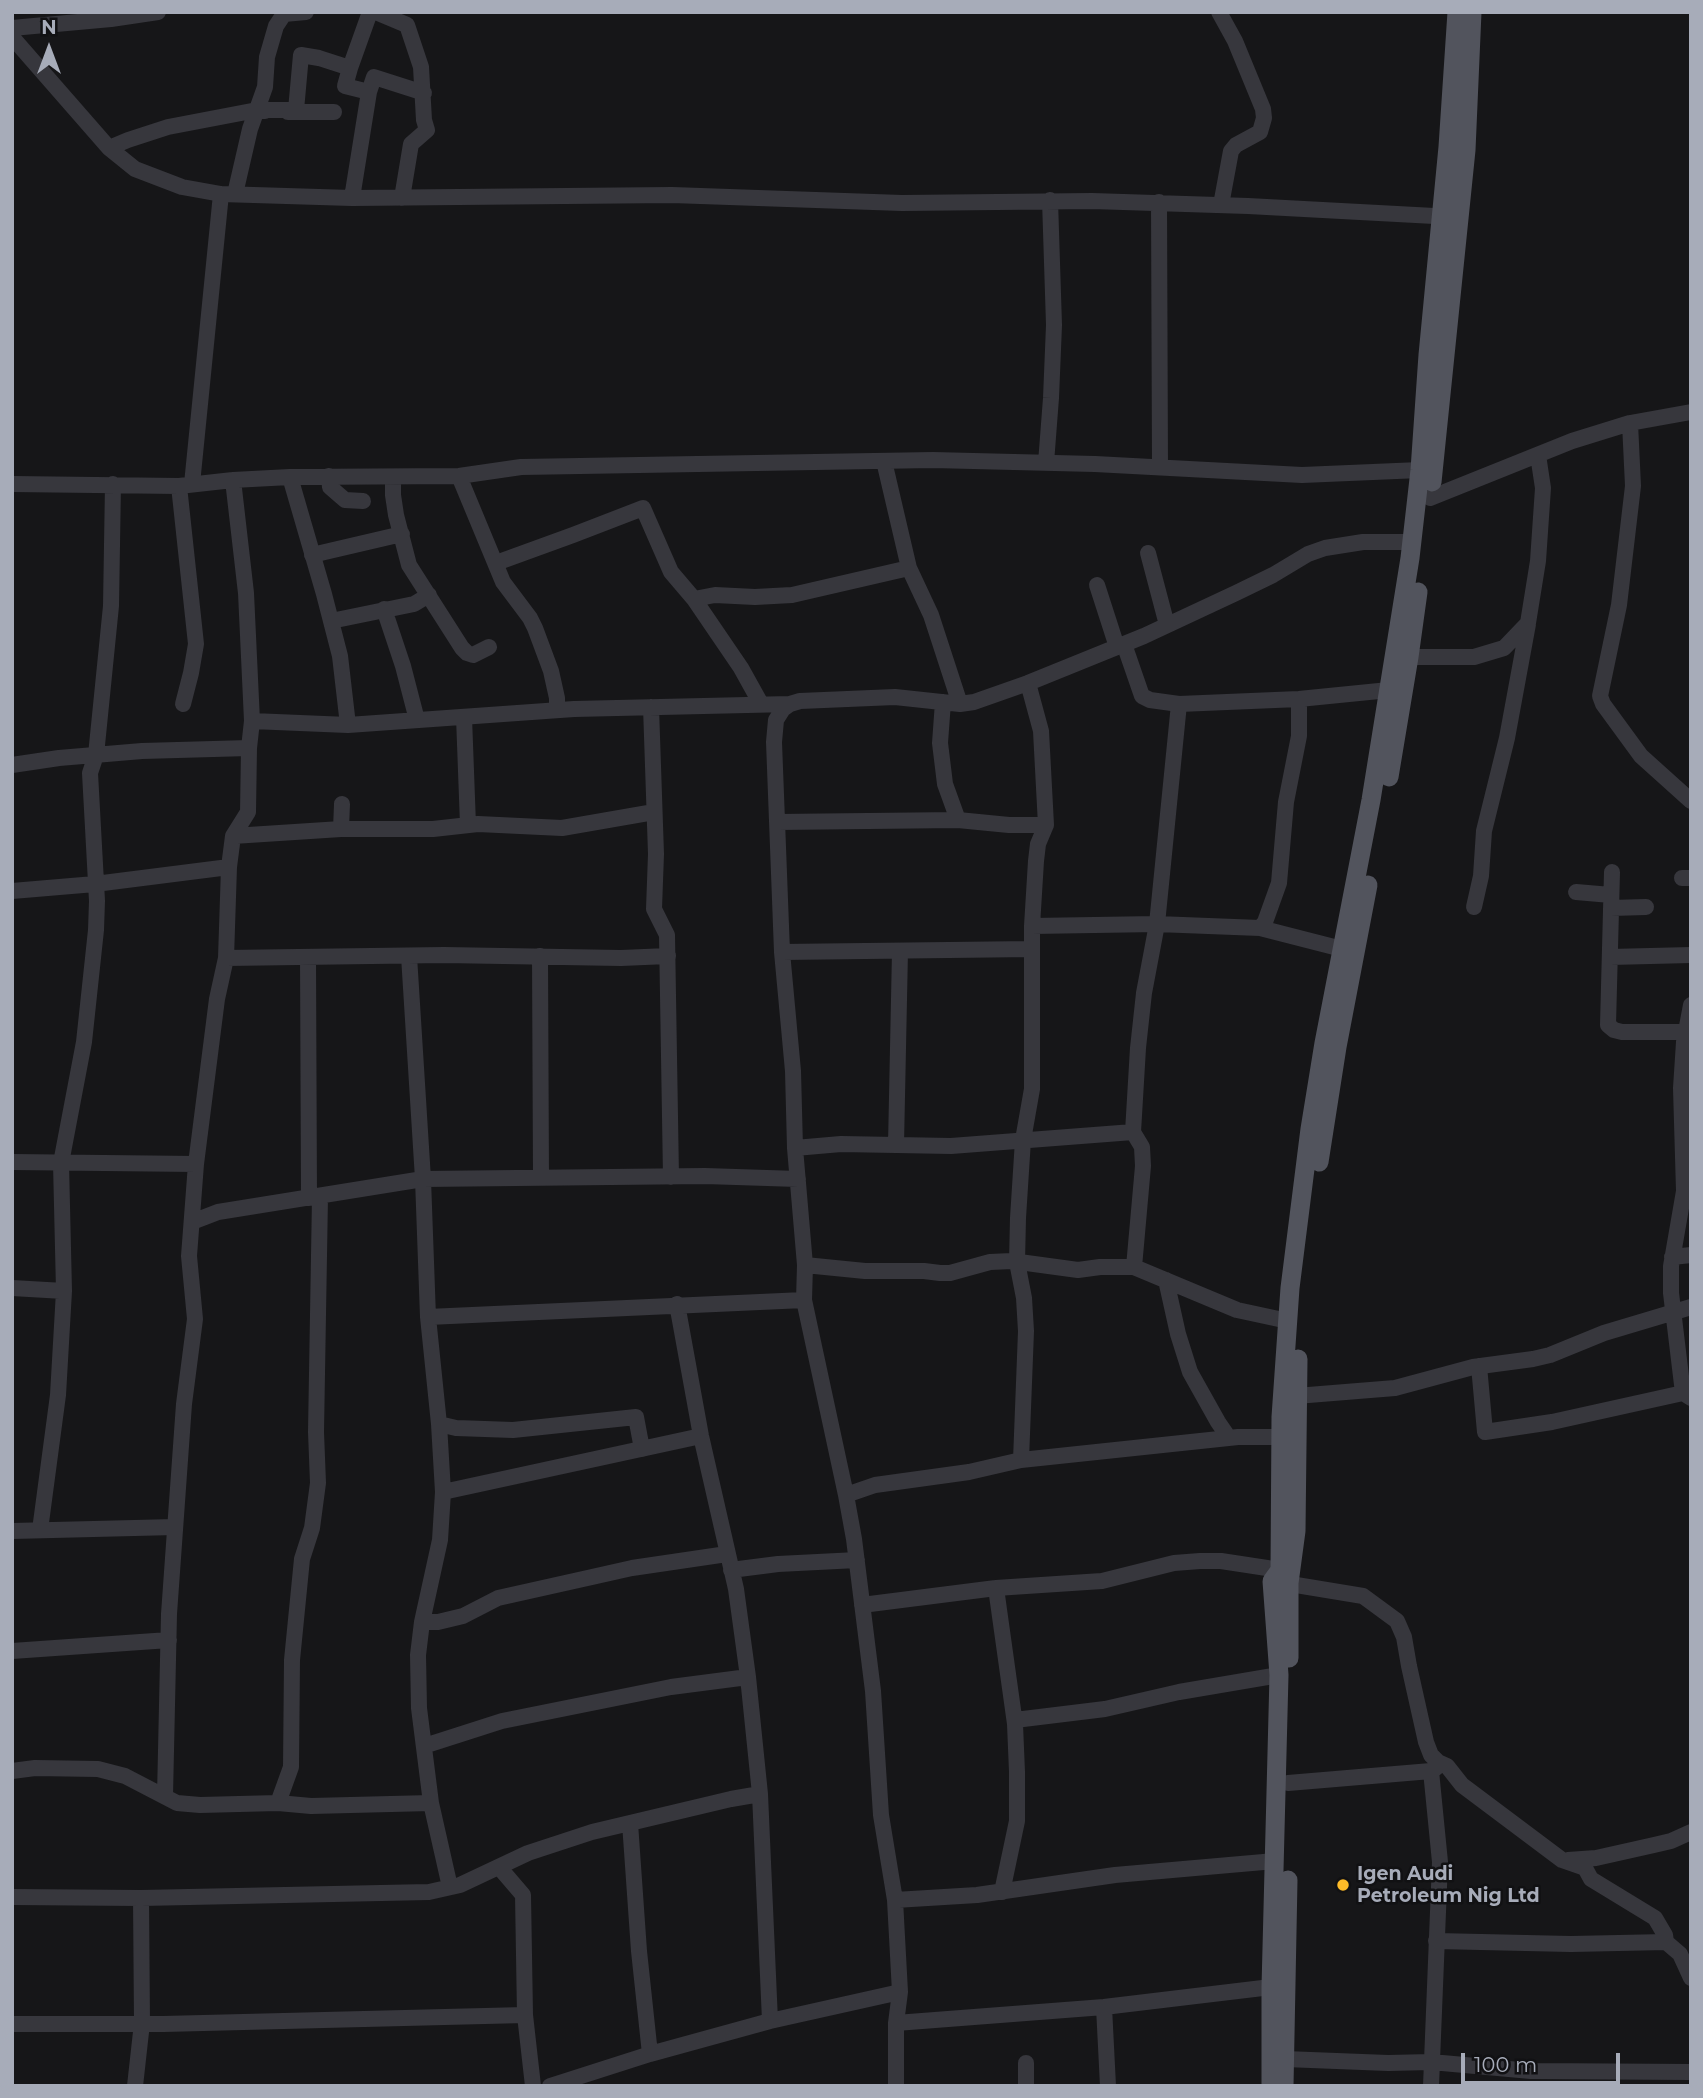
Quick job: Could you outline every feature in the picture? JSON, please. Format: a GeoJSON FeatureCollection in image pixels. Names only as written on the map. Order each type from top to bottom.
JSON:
{"type":"FeatureCollection","features":[{"type":"Feature","properties":{"kind":"main road"},"geometry":{"type":"LineString","coordinates":[[1284,2086],[1288,1783],[1280,1578],[1296,1531],[1296,1396],[1307,1249],[1323,1134],[1409,657],[1430,498],[1450,216],[1448,147],[1457,12]]}},
{"type":"Feature","properties":{"kind":"main road"},"geometry":{"type":"LineString","coordinates":[[1271,2086],[1281,1437],[1288,1321],[1310,1129],[1371,800],[1411,542],[1420,470],[1428,355],[1450,216],[1466,150],[1472,12]]}},
{"type":"Feature","properties":{"kind":"street"},"geometry":{"type":"LineString","coordinates":[[12,28],[33,19],[158,12]]}},
{"type":"Feature","properties":{"kind":"street"},"geometry":{"type":"LineString","coordinates":[[183,704],[196,644],[186,485],[228,194],[265,87],[267,57],[280,18],[284,13],[306,12]]}},
{"type":"Feature","properties":{"kind":"street"},"geometry":{"type":"LineString","coordinates":[[369,92],[345,86],[370,12]]}},
{"type":"Feature","properties":{"kind":"street"},"geometry":{"type":"LineString","coordinates":[[376,12],[407,25],[421,67],[427,130],[411,144],[402,198]]}},
{"type":"Feature","properties":{"kind":"street"},"geometry":{"type":"LineString","coordinates":[[1219,12],[1235,41],[1263,109],[1264,118],[1259,132],[1236,145],[1231,151],[1221,205]]}},
{"type":"Feature","properties":{"kind":"street"},"geometry":{"type":"LineString","coordinates":[[12,37],[109,148],[135,169],[182,187],[228,194],[352,198],[671,195],[902,203],[1050,200],[1159,202],[1450,216]]}},
{"type":"Feature","properties":{"kind":"street"},"geometry":{"type":"LineString","coordinates":[[109,148],[128,139],[168,127],[257,110],[296,110],[300,55],[350,68]]}},
{"type":"Feature","properties":{"kind":"street"},"geometry":{"type":"LineString","coordinates":[[352,198],[369,92],[374,77],[424,93]]}},
{"type":"Feature","properties":{"kind":"street"},"geometry":{"type":"LineString","coordinates":[[257,110],[334,112]]}},
{"type":"Feature","properties":{"kind":"street"},"geometry":{"type":"LineString","coordinates":[[1046,463],[1054,325],[1050,200]]}},
{"type":"Feature","properties":{"kind":"street"},"geometry":{"type":"LineString","coordinates":[[1159,202],[1160,467]]}},
{"type":"Feature","properties":{"kind":"street"},"geometry":{"type":"LineString","coordinates":[[1430,498],[1572,441],[1630,423],[1691,412]]}},
{"type":"Feature","properties":{"kind":"street"},"geometry":{"type":"LineString","coordinates":[[1630,423],[1633,486],[1619,605],[1600,696],[1641,757],[1691,800]]}},
{"type":"Feature","properties":{"kind":"street"},"geometry":{"type":"LineString","coordinates":[[1474,907],[1481,876],[1485,831],[1507,738],[1538,561],[1543,488],[1538,455]]}},
{"type":"Feature","properties":{"kind":"street"},"geometry":{"type":"LineString","coordinates":[[884,461],[909,568],[931,615],[960,704]]}},
{"type":"Feature","properties":{"kind":"street"},"geometry":{"type":"LineString","coordinates":[[12,484],[186,485],[290,477],[459,476],[520,467],[884,461],[1046,463],[1302,475],[1420,470]]}},
{"type":"Feature","properties":{"kind":"street"},"geometry":{"type":"LineString","coordinates":[[329,476],[330,487],[345,500],[363,500]]}},
{"type":"Feature","properties":{"kind":"street"},"geometry":{"type":"LineString","coordinates":[[459,476],[503,582],[535,628],[551,671],[557,710]]}},
{"type":"Feature","properties":{"kind":"street"},"geometry":{"type":"LineString","coordinates":[[290,477],[331,621],[345,687],[348,725]]}},
{"type":"Feature","properties":{"kind":"street"},"geometry":{"type":"LineString","coordinates":[[393,477],[396,515],[409,565],[467,653],[473,655],[489,648]]}},
{"type":"Feature","properties":{"kind":"street"},"geometry":{"type":"LineString","coordinates":[[165,1796],[175,1527],[184,1404],[195,1319],[189,1256],[196,1164],[216,999],[226,957],[229,867],[233,836],[248,812],[252,720],[246,593],[233,480]]}},
{"type":"Feature","properties":{"kind":"street"},"geometry":{"type":"LineString","coordinates":[[40,1530],[58,1395],[64,1291],[61,1163],[84,1042],[96,930],[97,901],[90,773],[96,755],[111,606],[113,484]]}},
{"type":"Feature","properties":{"kind":"street"},"geometry":{"type":"LineString","coordinates":[[496,563],[642,508],[671,572],[694,599],[741,668],[761,704]]}},
{"type":"Feature","properties":{"kind":"street"},"geometry":{"type":"LineString","coordinates":[[312,555],[402,534]]}},
{"type":"Feature","properties":{"kind":"street"},"geometry":{"type":"LineString","coordinates":[[252,720],[348,725],[557,710],[790,704],[800,701],[895,697],[960,704],[974,702],[1028,683],[1167,625],[1248,587],[1308,554],[1325,548],[1363,542],[1411,542]]}},
{"type":"Feature","properties":{"kind":"street"},"geometry":{"type":"LineString","coordinates":[[1148,553],[1167,625]]}},
{"type":"Feature","properties":{"kind":"street"},"geometry":{"type":"LineString","coordinates":[[694,599],[715,595],[755,597],[792,594],[909,568]]}},
{"type":"Feature","properties":{"kind":"street"},"geometry":{"type":"LineString","coordinates":[[1097,585],[1142,696],[1150,700],[1179,704],[1299,699],[1389,690]]}},
{"type":"Feature","properties":{"kind":"street"},"geometry":{"type":"LineString","coordinates":[[331,621],[414,604],[429,595]]}},
{"type":"Feature","properties":{"kind":"street"},"geometry":{"type":"LineString","coordinates":[[384,609],[417,720]]}},
{"type":"Feature","properties":{"kind":"street"},"geometry":{"type":"LineString","coordinates":[[1409,657],[1474,657],[1504,648],[1528,624]]}},
{"type":"Feature","properties":{"kind":"street"},"geometry":{"type":"LineString","coordinates":[[1021,1460],[1026,1331],[1024,1298],[1017,1262],[1018,1218],[1023,1140],[1032,1090],[1032,926],[1038,844],[1046,825],[1041,731],[1028,683]]}},
{"type":"Feature","properties":{"kind":"street"},"geometry":{"type":"LineString","coordinates":[[1260,928],[1265,922],[1279,883],[1286,802],[1299,736],[1299,699]]}},
{"type":"Feature","properties":{"kind":"street"},"geometry":{"type":"LineString","coordinates":[[943,702],[940,743],[943,770],[945,784],[958,820]]}},
{"type":"Feature","properties":{"kind":"street"},"geometry":{"type":"LineString","coordinates":[[790,704],[776,720],[774,742],[782,952],[793,1071],[795,1148],[805,1265],[803,1300],[846,1495],[873,1691],[881,1815],[895,1900],[900,1992],[896,2023],[897,2086]]}},
{"type":"Feature","properties":{"kind":"street"},"geometry":{"type":"LineString","coordinates":[[1135,1267],[1143,1166],[1142,1147],[1133,1132],[1144,993],[1157,924],[1179,704]]}},
{"type":"Feature","properties":{"kind":"street"},"geometry":{"type":"LineString","coordinates":[[651,707],[654,909],[667,935],[668,956],[671,1177]]}},
{"type":"Feature","properties":{"kind":"street"},"geometry":{"type":"LineString","coordinates":[[464,717],[468,825]]}},
{"type":"Feature","properties":{"kind":"street"},"geometry":{"type":"LineString","coordinates":[[12,765],[142,751],[249,748]]}},
{"type":"Feature","properties":{"kind":"street"},"geometry":{"type":"LineString","coordinates":[[341,829],[342,804]]}},
{"type":"Feature","properties":{"kind":"street"},"geometry":{"type":"LineString","coordinates":[[233,836],[341,829],[433,829],[468,825],[562,828],[654,812]]}},
{"type":"Feature","properties":{"kind":"street"},"geometry":{"type":"LineString","coordinates":[[778,822],[958,820],[1046,825]]}},
{"type":"Feature","properties":{"kind":"street"},"geometry":{"type":"LineString","coordinates":[[12,891],[95,884],[229,867]]}},
{"type":"Feature","properties":{"kind":"street"},"geometry":{"type":"LineString","coordinates":[[1612,872],[1608,1025],[1622,1032],[1686,1032]]}},
{"type":"Feature","properties":{"kind":"street"},"geometry":{"type":"LineString","coordinates":[[1576,892],[1646,907]]}},
{"type":"Feature","properties":{"kind":"street"},"geometry":{"type":"LineString","coordinates":[[1032,926],[1157,924],[1260,928],[1342,949]]}},
{"type":"Feature","properties":{"kind":"street"},"geometry":{"type":"LineString","coordinates":[[782,952],[1032,949]]}},
{"type":"Feature","properties":{"kind":"street"},"geometry":{"type":"LineString","coordinates":[[897,1145],[900,951]]}},
{"type":"Feature","properties":{"kind":"street"},"geometry":{"type":"LineString","coordinates":[[1610,957],[1691,955]]}},
{"type":"Feature","properties":{"kind":"street"},"geometry":{"type":"LineString","coordinates":[[409,956],[423,1179],[428,1317],[443,1492],[440,1540],[422,1622],[418,1655],[419,1708],[431,1803],[450,1887]]}},
{"type":"Feature","properties":{"kind":"street"},"geometry":{"type":"LineString","coordinates":[[540,956],[541,1177]]}},
{"type":"Feature","properties":{"kind":"street"},"geometry":{"type":"LineString","coordinates":[[226,957],[668,956]]}},
{"type":"Feature","properties":{"kind":"street"},"geometry":{"type":"LineString","coordinates":[[278,1803],[291,1767],[292,1660],[302,1559],[312,1528],[318,1483],[309,957]]}},
{"type":"Feature","properties":{"kind":"street"},"geometry":{"type":"LineString","coordinates":[[1479,1366],[1485,1432],[1552,1422],[1687,1395],[1671,1293],[1672,1257],[1687,1166],[1681,1088],[1691,1005]]}},
{"type":"Feature","properties":{"kind":"street"},"geometry":{"type":"LineString","coordinates":[[795,1148],[841,1144],[951,1146],[1133,1132]]}},
{"type":"Feature","properties":{"kind":"street"},"geometry":{"type":"LineString","coordinates":[[12,1162],[196,1164]]}},
{"type":"Feature","properties":{"kind":"street"},"geometry":{"type":"LineString","coordinates":[[192,1222],[218,1212],[423,1179],[798,1179]]}},
{"type":"Feature","properties":{"kind":"street"},"geometry":{"type":"LineString","coordinates":[[1672,1257],[1691,1255]]}},
{"type":"Feature","properties":{"kind":"street"},"geometry":{"type":"LineString","coordinates":[[805,1265],[864,1271],[950,1273],[990,1262],[1017,1262],[1079,1270],[1135,1267],[1237,1310],[1288,1321]]}},
{"type":"Feature","properties":{"kind":"street"},"geometry":{"type":"LineString","coordinates":[[1166,1280],[1178,1334],[1191,1372],[1218,1423],[1230,1438]]}},
{"type":"Feature","properties":{"kind":"street"},"geometry":{"type":"LineString","coordinates":[[12,1288],[64,1291]]}},
{"type":"Feature","properties":{"kind":"street"},"geometry":{"type":"LineString","coordinates":[[428,1317],[803,1300]]}},
{"type":"Feature","properties":{"kind":"street"},"geometry":{"type":"LineString","coordinates":[[677,1304],[701,1436],[736,1589],[748,1677],[760,1794],[770,2021]]}},
{"type":"Feature","properties":{"kind":"street"},"geometry":{"type":"LineString","coordinates":[[1296,1396],[1395,1388],[1479,1366],[1533,1359],[1691,1307]]}},
{"type":"Feature","properties":{"kind":"street"},"geometry":{"type":"LineString","coordinates":[[439,1424],[456,1428],[513,1430],[636,1417],[642,1449]]}},
{"type":"Feature","properties":{"kind":"street"},"geometry":{"type":"LineString","coordinates":[[443,1492],[701,1436]]}},
{"type":"Feature","properties":{"kind":"street"},"geometry":{"type":"LineString","coordinates":[[846,1495],[875,1485],[969,1472],[1021,1460],[1230,1438],[1281,1437]]}},
{"type":"Feature","properties":{"kind":"street"},"geometry":{"type":"LineString","coordinates":[[12,1531],[175,1527]]}},
{"type":"Feature","properties":{"kind":"street"},"geometry":{"type":"LineString","coordinates":[[422,1622],[438,1622],[463,1616],[498,1598],[645,1566],[857,1560]]}},
{"type":"Feature","properties":{"kind":"street"},"geometry":{"type":"LineString","coordinates":[[862,1605],[996,1588],[1102,1581],[1174,1563],[1221,1561],[1280,1578],[1363,1596],[1397,1621],[1404,1637],[1433,1765],[1440,1862],[1431,2086]]}},
{"type":"Feature","properties":{"kind":"street"},"geometry":{"type":"LineString","coordinates":[[996,1588],[1015,1720],[1017,1772],[1017,1821],[1002,1892]]}},
{"type":"Feature","properties":{"kind":"street"},"geometry":{"type":"LineString","coordinates":[[12,1651],[169,1640]]}},
{"type":"Feature","properties":{"kind":"street"},"geometry":{"type":"LineString","coordinates":[[1015,1720],[1105,1709],[1179,1692],[1279,1675]]}},
{"type":"Feature","properties":{"kind":"street"},"geometry":{"type":"LineString","coordinates":[[424,1746],[502,1721],[671,1688],[748,1677]]}},
{"type":"Feature","properties":{"kind":"street"},"geometry":{"type":"LineString","coordinates":[[1288,1783],[1433,1765],[1447,1766],[1462,1785],[1562,1860],[1585,1868],[1591,1879],[1655,1918],[1666,1938],[1680,1954],[1691,1978]]}},
{"type":"Feature","properties":{"kind":"street"},"geometry":{"type":"LineString","coordinates":[[12,1771],[35,1768],[98,1769],[125,1776],[177,1803],[200,1805],[431,1803]]}},
{"type":"Feature","properties":{"kind":"street"},"geometry":{"type":"LineString","coordinates":[[12,1897],[141,1898],[429,1892],[460,1885],[528,1853],[592,1832],[760,1794]]}},
{"type":"Feature","properties":{"kind":"street"},"geometry":{"type":"LineString","coordinates":[[630,1823],[650,2054]]}},
{"type":"Feature","properties":{"kind":"street"},"geometry":{"type":"LineString","coordinates":[[1562,1860],[1596,1858],[1671,1841],[1691,1832]]}},
{"type":"Feature","properties":{"kind":"street"},"geometry":{"type":"LineString","coordinates":[[895,1900],[1002,1892],[1115,1875],[1275,1861]]}},
{"type":"Feature","properties":{"kind":"street"},"geometry":{"type":"LineString","coordinates":[[499,1867],[523,1895],[525,2015],[533,2086]]}},
{"type":"Feature","properties":{"kind":"street"},"geometry":{"type":"LineString","coordinates":[[135,2086],[142,2024],[141,1898]]}},
{"type":"Feature","properties":{"kind":"street"},"geometry":{"type":"LineString","coordinates":[[1437,1938],[1666,1938]]}},
{"type":"Feature","properties":{"kind":"street"},"geometry":{"type":"LineString","coordinates":[[896,2023],[1104,2007],[1271,1986]]}},
{"type":"Feature","properties":{"kind":"street"},"geometry":{"type":"LineString","coordinates":[[550,2086],[650,2054],[770,2021],[900,1992]]}},
{"type":"Feature","properties":{"kind":"street"},"geometry":{"type":"LineString","coordinates":[[1104,2007],[1108,2086]]}},
{"type":"Feature","properties":{"kind":"street"},"geometry":{"type":"LineString","coordinates":[[12,2024],[142,2024],[525,2015]]}},
{"type":"Feature","properties":{"kind":"street"},"geometry":{"type":"LineString","coordinates":[[1285,2059],[1431,2062],[1531,2071],[1691,2072]]}},
{"type":"Feature","properties":{"kind":"street"},"geometry":{"type":"LineString","coordinates":[[1026,2063],[1026,2086]]}},
{"type":"Feature","properties":{"kind":"place","name":"Igen Audi Petroleum Nig Ltd"},"geometry":{"type":"Point","coordinates":[1343,1885]}}]}
